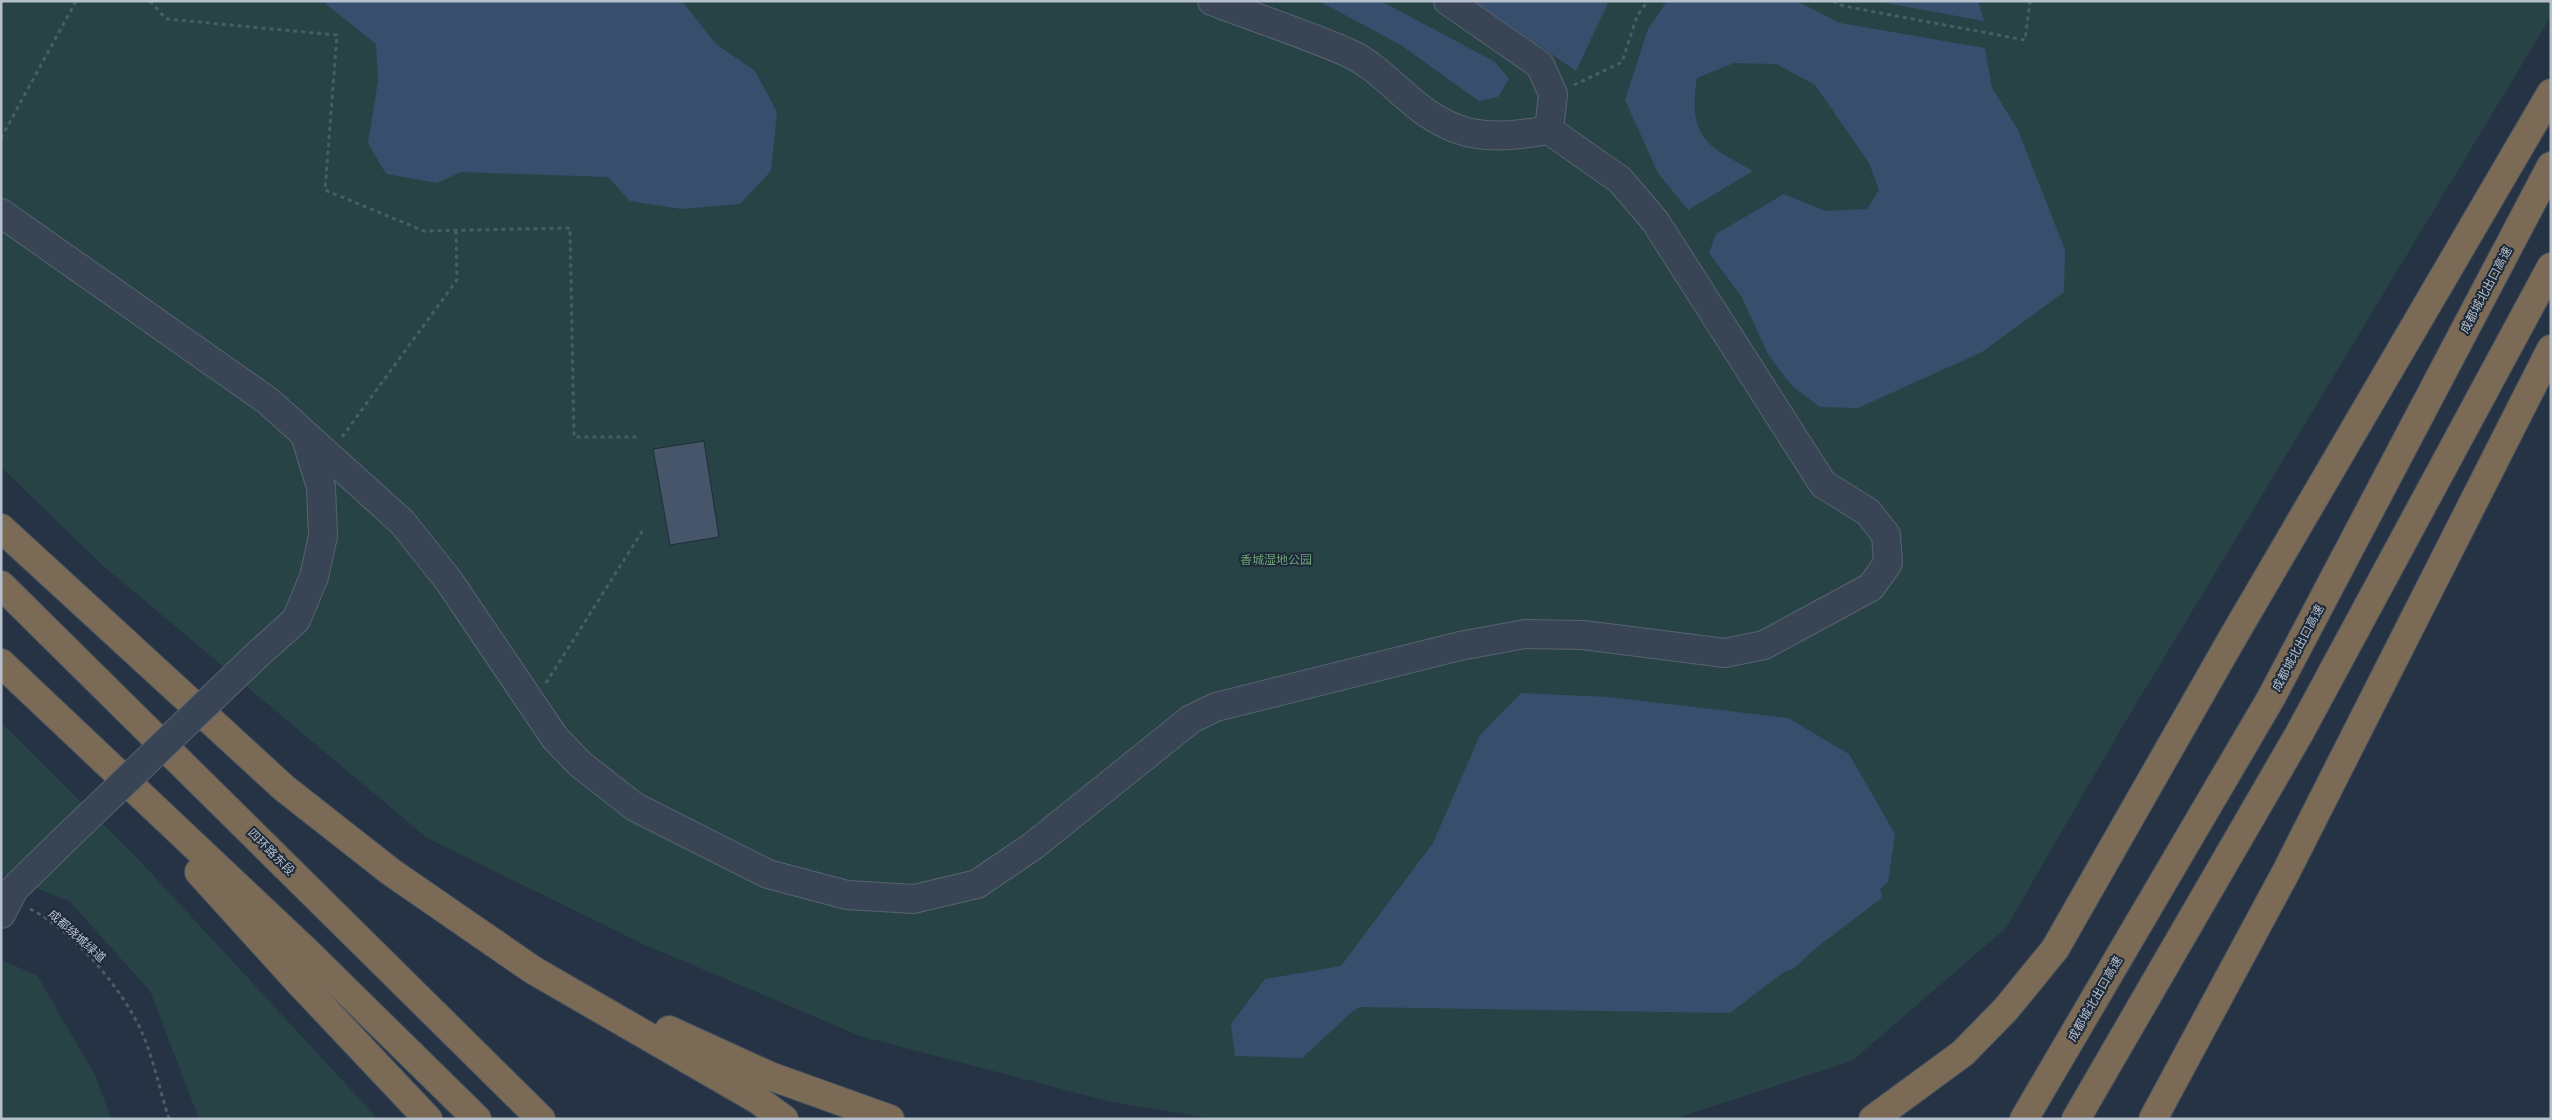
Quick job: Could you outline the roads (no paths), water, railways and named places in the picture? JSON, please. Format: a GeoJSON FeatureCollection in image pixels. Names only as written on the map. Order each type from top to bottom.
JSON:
{"type":"FeatureCollection","features":[{"type":"Feature","properties":{"kind":"highway"},"geometry":{"type":"LineString","coordinates":[[1873,1119],[1963,1053],[2006,1008],[2054,948],[2551,93]]}},
{"type":"Feature","properties":{"kind":"highway","name":"成都城北出口高速"},"geometry":{"type":"LineString","coordinates":[[2024,1119],[2271,698],[2551,166]]}},
{"type":"Feature","properties":{"kind":"highway"},"geometry":{"type":"LineString","coordinates":[[2076,1119],[2299,734],[2551,267]]}},
{"type":"Feature","properties":{"kind":"highway"},"geometry":{"type":"LineString","coordinates":[[2153,1119],[2295,855],[2551,349]]}},
{"type":"Feature","properties":{"kind":"highway"},"geometry":{"type":"LineString","coordinates":[[1,528],[284,788],[391,872],[455,914],[533,970],[758,1100],[784,1119]]}},
{"type":"Feature","properties":{"kind":"highway","name":"四环路东段"},"geometry":{"type":"LineString","coordinates":[[1,585],[541,1119]]}},
{"type":"Feature","properties":{"kind":"highway"},"geometry":{"type":"LineString","coordinates":[[1,663],[53,709],[477,1119]]}},
{"type":"Feature","properties":{"kind":"highway"},"geometry":{"type":"LineString","coordinates":[[53,709],[294,978],[428,1119]]}},
{"type":"Feature","properties":{"kind":"highway"},"geometry":{"type":"LineString","coordinates":[[455,914],[644,1018],[711,1050],[770,1076],[890,1119]]}},
{"type":"Feature","properties":{"kind":"street"},"geometry":{"type":"LineString","coordinates":[[1,213],[268,401],[402,522],[449,581],[554,738],[580,764],[635,807],[750,866],[768,874],[847,895],[914,899],[977,884],[1033,846],[1191,719],[1216,707],[1451,648],[1525,634],[1583,635],[1725,653],[1764,644],[1871,586],[1888,563],[1886,535],[1868,512],[1823,484],[1654,221],[1620,180],[1549,130],[1513,136],[1482,136],[1453,129],[1409,100],[1375,68],[1351,54],[1212,1]]}},
{"type":"Feature","properties":{"kind":"street"},"geometry":{"type":"LineString","coordinates":[[1448,1],[1540,65],[1553,94],[1549,130]]}},
{"type":"Feature","properties":{"kind":"street"},"geometry":{"type":"LineString","coordinates":[[5,906],[14,889],[257,655],[296,620],[314,576],[323,536],[321,487],[304,433]]}},
{"type":"Feature","properties":{"kind":"water"},"geometry":{"type":"Polygon","coordinates":[[[322,1],[682,1],[716,44],[755,71],[777,112],[771,171],[740,204],[681,209],[630,201],[608,177],[461,172],[437,183],[386,174],[368,143],[378,81],[376,44],[322,1]]]}},
{"type":"Feature","properties":{"kind":"water"},"geometry":{"type":"Polygon","coordinates":[[[1319,1],[1381,1],[1495,62],[1509,79],[1498,97],[1479,101],[1401,45],[1319,1]]]}},
{"type":"Feature","properties":{"kind":"water"},"geometry":{"type":"Polygon","coordinates":[[[1474,1],[1609,1],[1576,71],[1474,1]]]}},
{"type":"Feature","properties":{"kind":"water"},"geometry":{"type":"Polygon","coordinates":[[[1667,1],[1797,1],[1840,23],[1985,48],[1992,88],[2018,130],[2065,250],[2064,292],[1982,352],[1858,408],[1820,407],[1792,386],[1769,356],[1741,296],[1709,253],[1716,234],[1784,194],[1825,211],[1867,209],[1879,190],[1869,163],[1815,85],[1776,64],[1734,63],[1697,78],[1695,114],[1698,126],[1712,146],[1753,171],[1688,210],[1658,173],[1625,100],[1648,29],[1667,1]]]}},
{"type":"Feature","properties":{"kind":"water"},"geometry":{"type":"Polygon","coordinates":[[[1875,1],[1978,1],[1984,21],[1875,1]]]}},
{"type":"Feature","properties":{"kind":"water"},"geometry":{"type":"Polygon","coordinates":[[[1521,693],[1608,697],[1788,718],[1849,754],[1895,834],[1888,882],[1880,889],[1882,898],[1816,948],[1793,969],[1784,972],[1730,1013],[1360,1007],[1353,1011],[1302,1058],[1235,1056],[1231,1024],[1265,979],[1341,966],[1433,843],[1480,735],[1521,693]]]}},
{"type":"Feature","properties":{"kind":"park label","name":"香城湿地公园"},"geometry":{"type":"Point","coordinates":[1276,560]}}]}
